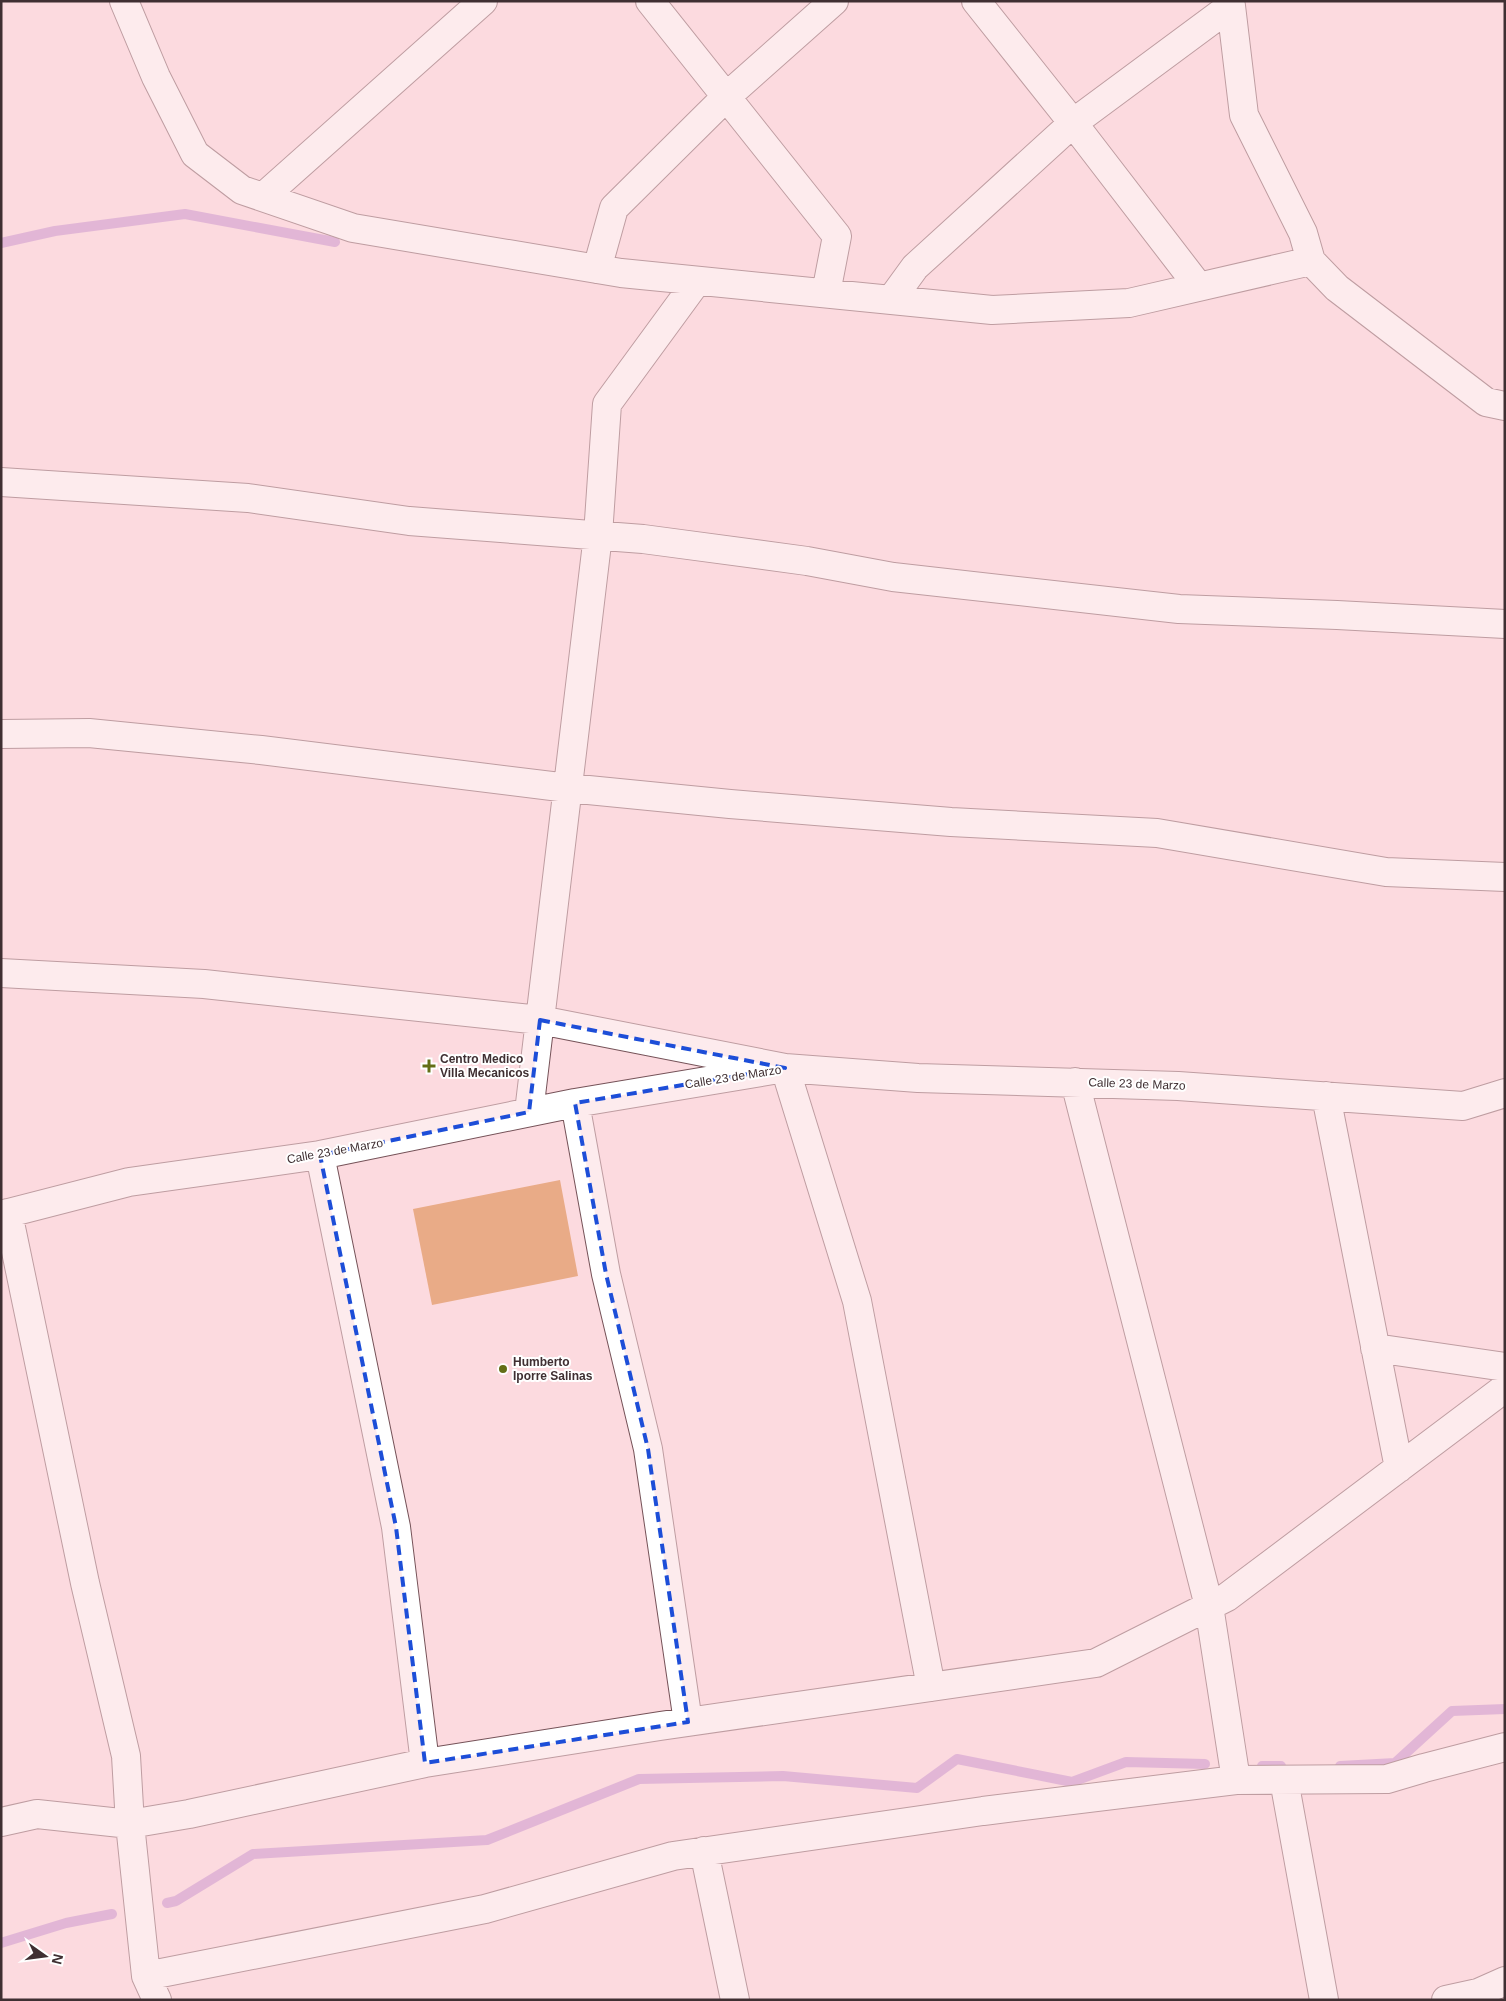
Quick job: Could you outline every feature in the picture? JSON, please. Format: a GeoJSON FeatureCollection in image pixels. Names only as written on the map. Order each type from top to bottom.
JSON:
{"type":"FeatureCollection","features":[{"type":"Feature","properties":{"kind":"street"},"geometry":{"type":"LineString","coordinates":[[124,1],[156,77],[195,154],[242,190],[353,228],[621,273],[992,310],[1129,303],[1311,262]]}},
{"type":"Feature","properties":{"kind":"street"},"geometry":{"type":"LineString","coordinates":[[262,197],[483,1]]}},
{"type":"Feature","properties":{"kind":"street"},"geometry":{"type":"LineString","coordinates":[[650,1],[837,236],[826,293]]}},
{"type":"Feature","properties":{"kind":"street"},"geometry":{"type":"LineString","coordinates":[[597,269],[614,208],[726,97],[834,1]]}},
{"type":"Feature","properties":{"kind":"street"},"geometry":{"type":"LineString","coordinates":[[976,1],[1073,122],[1199,287]]}},
{"type":"Feature","properties":{"kind":"street"},"geometry":{"type":"LineString","coordinates":[[891,300],[915,267],[1073,122],[1230,4],[1244,116],[1303,233],[1311,262],[1337,288],[1486,402],[1505,406]]}},
{"type":"Feature","properties":{"kind":"street"},"geometry":{"type":"LineString","coordinates":[[529,1112],[598,535],[607,404],[697,281]]}},
{"type":"Feature","properties":{"kind":"street"},"geometry":{"type":"LineString","coordinates":[[1,482],[248,498],[409,521],[643,539],[807,561],[893,577],[1180,610],[1337,615],[1505,624]]}},
{"type":"Feature","properties":{"kind":"street"},"geometry":{"type":"LineString","coordinates":[[1,734],[89,733],[261,750],[568,788],[730,804],[901,818],[1157,833],[1386,872],[1505,878]]}},
{"type":"Feature","properties":{"kind":"street"},"geometry":{"type":"LineString","coordinates":[[1,973],[204,984],[540,1020],[785,1068],[857,1301],[931,1687]]}},
{"type":"Feature","properties":{"kind":"street","name":"Calle 23 de Marzo"},"geometry":{"type":"LineString","coordinates":[[5,1214],[129,1182],[320,1155],[575,1103],[785,1068],[918,1078],[1178,1086],[1463,1106],[1505,1093]]}},
{"type":"Feature","properties":{"kind":"street"},"geometry":{"type":"LineString","coordinates":[[1075,1082],[1209,1606],[1236,1780]]}},
{"type":"Feature","properties":{"kind":"street"},"geometry":{"type":"LineString","coordinates":[[1326,1096],[1399,1468]]}},
{"type":"Feature","properties":{"kind":"street"},"geometry":{"type":"LineString","coordinates":[[575,1103],[606,1274],[648,1449],[688,1722]]}},
{"type":"Feature","properties":{"kind":"street"},"geometry":{"type":"LineString","coordinates":[[320,1155],[396,1527],[425,1763]]}},
{"type":"Feature","properties":{"kind":"street"},"geometry":{"type":"LineString","coordinates":[[5,1214],[83,1573],[126,1756],[130,1824],[146,1976],[157,2000]]}},
{"type":"Feature","properties":{"kind":"street"},"geometry":{"type":"LineString","coordinates":[[1375,1348],[1505,1367]]}},
{"type":"Feature","properties":{"kind":"street"},"geometry":{"type":"LineString","coordinates":[[1,1822],[37,1814],[130,1824],[189,1814],[425,1763],[688,1722],[1096,1663],[1227,1597],[1505,1388]]}},
{"type":"Feature","properties":{"kind":"street"},"geometry":{"type":"LineString","coordinates":[[146,1976],[485,1909],[673,1856],[983,1811],[1236,1780],[1388,1780],[1424,1768],[1505,1747]]}},
{"type":"Feature","properties":{"kind":"street"},"geometry":{"type":"LineString","coordinates":[[1284,1780],[1324,2000]]}},
{"type":"Feature","properties":{"kind":"street"},"geometry":{"type":"LineString","coordinates":[[704,1851],[735,2000]]}},
{"type":"Feature","properties":{"kind":"street"},"geometry":{"type":"LineString","coordinates":[[1446,2000],[1478,1993],[1505,1981]]}},
{"type":"Feature","properties":{"kind":"highlighted area"},"geometry":{"type":"Polygon","coordinates":[[[540,1020],[785,1068],[575,1103],[606,1274],[648,1449],[688,1722],[425,1763],[396,1527],[320,1155],[529,1112],[540,1020]]]}},
{"type":"Feature","properties":{"kind":"shaded area"},"geometry":{"type":"Polygon","coordinates":[[[560,1180],[578,1276],[432,1305],[413,1209],[560,1180]]]}},
{"type":"Feature","properties":{"kind":"waterway"},"geometry":{"type":"LineString","coordinates":[[1,243],[55,231],[185,214],[335,242]]}},
{"type":"Feature","properties":{"kind":"waterway"},"geometry":{"type":"LineString","coordinates":[[1340,1766],[1395,1763],[1452,1711],[1505,1709]]}},
{"type":"Feature","properties":{"kind":"waterway"},"geometry":{"type":"LineString","coordinates":[[167,1903],[176,1901],[253,1854],[487,1840],[639,1779],[783,1776],[917,1788],[957,1759],[1072,1782],[1126,1762],[1205,1764]]}},
{"type":"Feature","properties":{"kind":"waterway"},"geometry":{"type":"LineString","coordinates":[[1262,1766],[1281,1766]]}},
{"type":"Feature","properties":{"kind":"waterway"},"geometry":{"type":"LineString","coordinates":[[1,1943],[66,1923],[112,1914]]}},
{"type":"Feature","properties":{"kind":"place","name":"Centro Medico Villa Mecanicos"},"geometry":{"type":"Point","coordinates":[429,1066]}},
{"type":"Feature","properties":{"kind":"place","name":"Humberto Iporre Salinas"},"geometry":{"type":"Point","coordinates":[503,1369]}}]}
